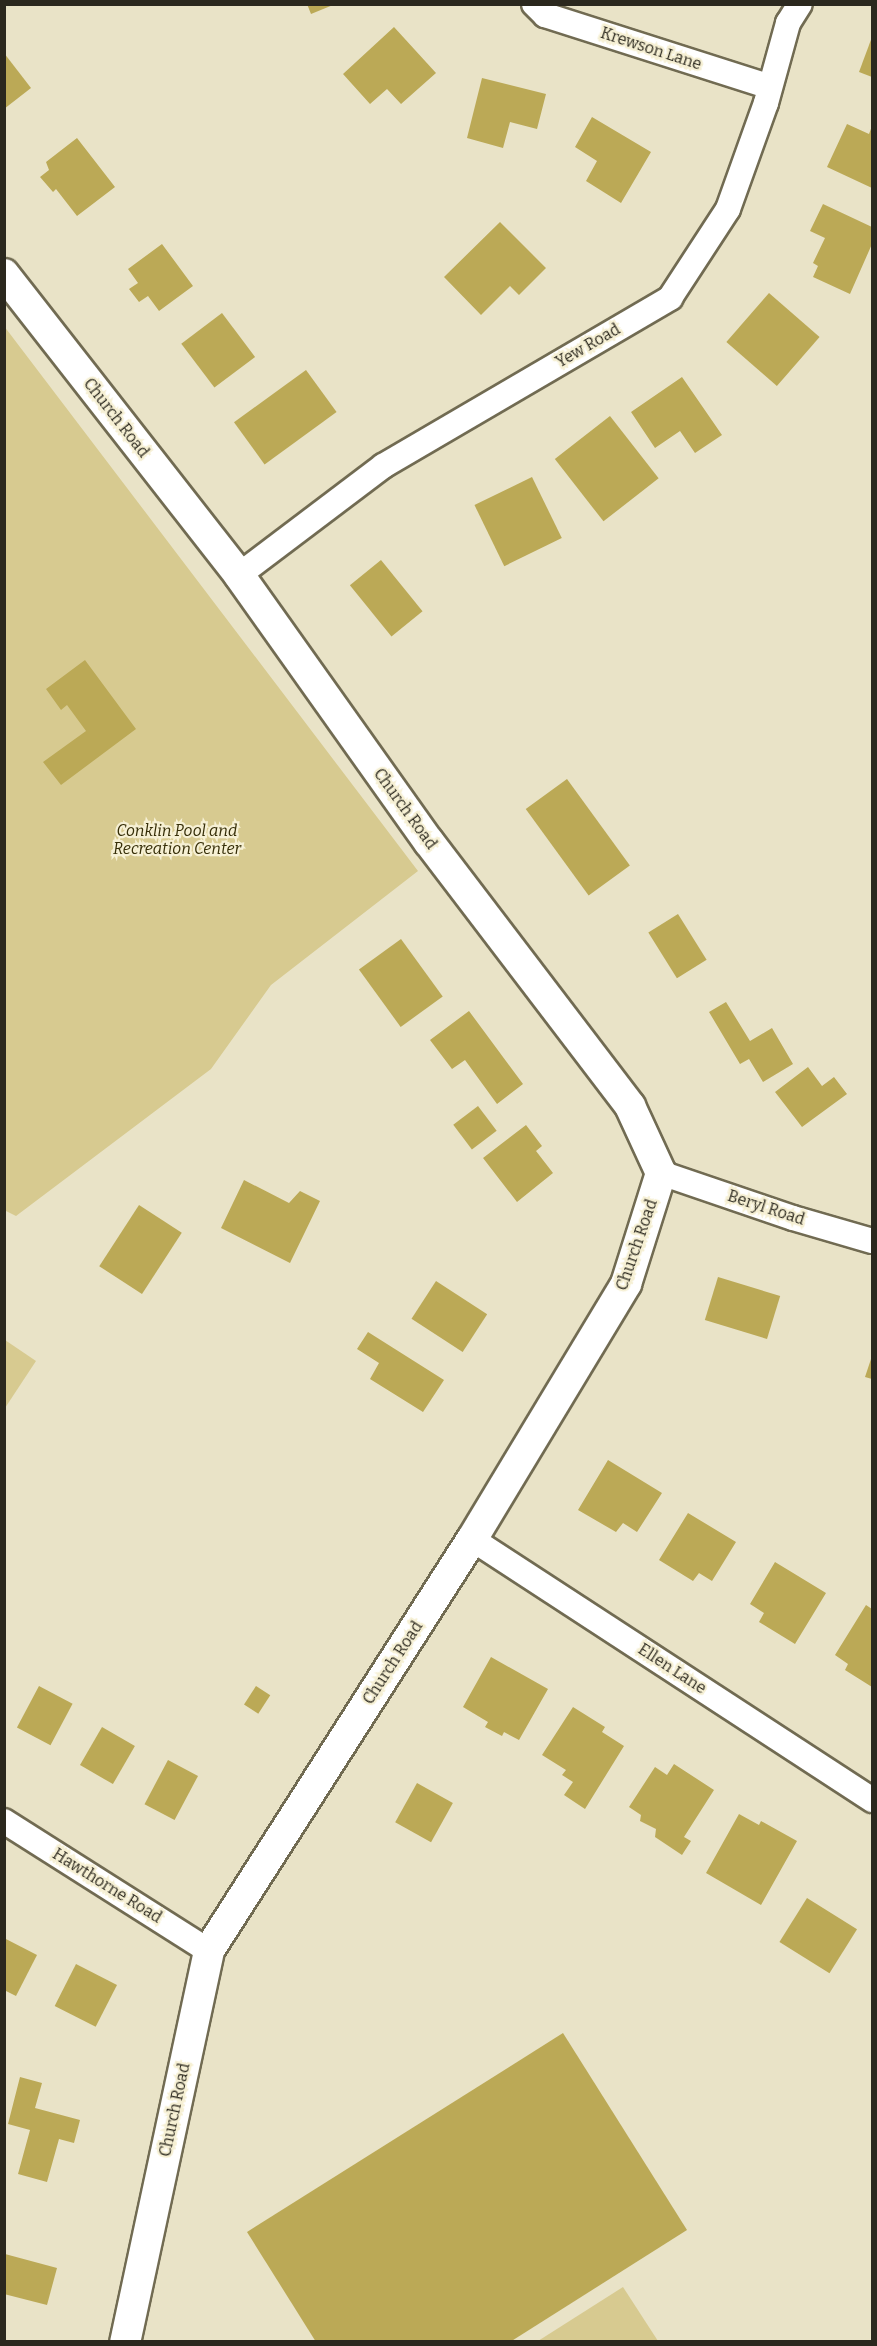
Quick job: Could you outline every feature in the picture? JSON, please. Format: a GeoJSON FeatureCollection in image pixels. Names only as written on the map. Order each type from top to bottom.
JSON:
{"type":"FeatureCollection","features":[{"type":"Feature","properties":{"kind":"street","name":"Krewson Lane"},"geometry":{"type":"LineString","coordinates":[[534,4],[545,15],[770,87]]}},
{"type":"Feature","properties":{"kind":"street","name":"Yew Road"},"geometry":{"type":"LineString","coordinates":[[239,575],[383,466],[670,298],[728,209],[770,87],[788,23],[800,4]]}},
{"type":"Feature","properties":{"kind":"street","name":"Church Road"},"geometry":{"type":"LineString","coordinates":[[4,274],[239,575],[429,842],[630,1106],[661,1173],[626,1284],[472,1539],[209,1951],[125,2342]]}},
{"type":"Feature","properties":{"kind":"street","name":"Beryl Road"},"geometry":{"type":"LineString","coordinates":[[661,1173],[793,1218],[873,1241]]}},
{"type":"Feature","properties":{"kind":"street","name":"Ellen Lane"},"geometry":{"type":"LineString","coordinates":[[472,1539],[873,1800]]}},
{"type":"Feature","properties":{"kind":"street","name":"Hawthorne Road"},"geometry":{"type":"LineString","coordinates":[[4,1821],[209,1951]]}},
{"type":"Feature","properties":{"kind":"green space","name":"Conklin Pool and Recreation Center"},"geometry":{"type":"Polygon","coordinates":[[[4,326],[418,871],[271,985],[211,1069],[16,1216],[4,1210],[4,326]]]}},
{"type":"Feature","properties":{"kind":"green space"},"geometry":{"type":"Polygon","coordinates":[[[5,1340],[36,1361],[5,1408],[5,1340]]]}},
{"type":"Feature","properties":{"kind":"green space"},"geometry":{"type":"Polygon","coordinates":[[[623,2287],[658,2341],[538,2341],[623,2287]]]}},
{"type":"Feature","properties":{"kind":"building"},"geometry":{"type":"Polygon","coordinates":[[[307,4],[333,4],[333,5],[311,14],[307,4]]]}},
{"type":"Feature","properties":{"kind":"building"},"geometry":{"type":"Polygon","coordinates":[[[394,27],[436,73],[401,104],[387,89],[370,104],[343,74],[394,27]]]}},
{"type":"Feature","properties":{"kind":"building"},"geometry":{"type":"Polygon","coordinates":[[[872,37],[872,77],[859,72],[872,37]]]}},
{"type":"Feature","properties":{"kind":"building"},"geometry":{"type":"Polygon","coordinates":[[[4,53],[31,88],[4,109],[4,53]]]}},
{"type":"Feature","properties":{"kind":"building"},"geometry":{"type":"Polygon","coordinates":[[[482,78],[546,94],[537,129],[510,122],[503,148],[467,138],[482,78]]]}},
{"type":"Feature","properties":{"kind":"building"},"geometry":{"type":"Polygon","coordinates":[[[592,117],[651,152],[621,203],[586,181],[597,161],[575,147],[592,117]]]}},
{"type":"Feature","properties":{"kind":"building"},"geometry":{"type":"Polygon","coordinates":[[[847,124],[869,134],[872,126],[872,188],[827,167],[847,124]]]}},
{"type":"Feature","properties":{"kind":"building"},"geometry":{"type":"Polygon","coordinates":[[[77,138],[115,187],[77,216],[56,189],[53,192],[40,177],[49,170],[46,162],[77,138]]]}},
{"type":"Feature","properties":{"kind":"building"},"geometry":{"type":"Polygon","coordinates":[[[823,204],[872,227],[872,244],[850,294],[813,277],[818,266],[813,263],[825,238],[810,231],[823,204]]]}},
{"type":"Feature","properties":{"kind":"building"},"geometry":{"type":"Polygon","coordinates":[[[500,222],[546,268],[519,295],[510,286],[481,315],[444,277],[500,222]]]}},
{"type":"Feature","properties":{"kind":"building"},"geometry":{"type":"Polygon","coordinates":[[[162,244],[193,286],[159,311],[148,296],[139,302],[129,289],[138,283],[128,269],[162,244]]]}},
{"type":"Feature","properties":{"kind":"building"},"geometry":{"type":"Polygon","coordinates":[[[769,293],[820,337],[777,386],[726,342],[769,293]]]}},
{"type":"Feature","properties":{"kind":"building"},"geometry":{"type":"Polygon","coordinates":[[[222,313],[255,357],[214,388],[181,344],[222,313]]]}},
{"type":"Feature","properties":{"kind":"building"},"geometry":{"type":"Polygon","coordinates":[[[306,370],[337,412],[265,464],[234,422],[306,370]]]}},
{"type":"Feature","properties":{"kind":"building"},"geometry":{"type":"Polygon","coordinates":[[[682,377],[722,435],[695,453],[680,431],[655,448],[631,412],[682,377]]]}},
{"type":"Feature","properties":{"kind":"building"},"geometry":{"type":"Polygon","coordinates":[[[610,416],[659,478],[603,521],[555,459],[610,416]]]}},
{"type":"Feature","properties":{"kind":"building"},"geometry":{"type":"Polygon","coordinates":[[[532,477],[562,538],[504,566],[474,505],[532,477]]]}},
{"type":"Feature","properties":{"kind":"building"},"geometry":{"type":"Polygon","coordinates":[[[381,560],[423,611],[391,636],[350,585],[381,560]]]}},
{"type":"Feature","properties":{"kind":"building"},"geometry":{"type":"Polygon","coordinates":[[[85,660],[136,729],[61,785],[43,762],[86,731],[67,705],[61,710],[46,689],[85,660]]]}},
{"type":"Feature","properties":{"kind":"building"},"geometry":{"type":"Polygon","coordinates":[[[567,779],[630,866],[589,896],[526,809],[567,779]]]}},
{"type":"Feature","properties":{"kind":"building"},"geometry":{"type":"Polygon","coordinates":[[[678,914],[707,960],[677,978],[648,933],[678,914]]]}},
{"type":"Feature","properties":{"kind":"building"},"geometry":{"type":"Polygon","coordinates":[[[401,939],[443,996],[401,1027],[359,970],[401,939]]]}},
{"type":"Feature","properties":{"kind":"building"},"geometry":{"type":"Polygon","coordinates":[[[726,1002],[750,1041],[772,1028],[793,1064],[763,1082],[749,1059],[740,1064],[709,1012],[726,1002]]]}},
{"type":"Feature","properties":{"kind":"building"},"geometry":{"type":"Polygon","coordinates":[[[469,1011],[523,1084],[497,1104],[465,1060],[452,1069],[430,1040],[469,1011]]]}},
{"type":"Feature","properties":{"kind":"building"},"geometry":{"type":"Polygon","coordinates":[[[808,1067],[822,1086],[834,1077],[847,1094],[802,1127],[775,1092],[808,1067]]]}},
{"type":"Feature","properties":{"kind":"building"},"geometry":{"type":"Polygon","coordinates":[[[478,1106],[497,1131],[472,1149],[453,1125],[478,1106]]]}},
{"type":"Feature","properties":{"kind":"building"},"geometry":{"type":"Polygon","coordinates":[[[526,1125],[542,1146],[536,1151],[553,1173],[517,1202],[483,1158],[526,1125]]]}},
{"type":"Feature","properties":{"kind":"building"},"geometry":{"type":"Polygon","coordinates":[[[244,1180],[289,1203],[300,1191],[320,1201],[290,1263],[221,1228],[244,1180]]]}},
{"type":"Feature","properties":{"kind":"building"},"geometry":{"type":"Polygon","coordinates":[[[139,1205],[182,1233],[142,1294],[99,1266],[139,1205]]]}},
{"type":"Feature","properties":{"kind":"building"},"geometry":{"type":"Polygon","coordinates":[[[718,1277],[780,1296],[767,1339],[705,1320],[718,1277]]]}},
{"type":"Feature","properties":{"kind":"building"},"geometry":{"type":"Polygon","coordinates":[[[436,1281],[487,1314],[463,1352],[411,1319],[436,1281]]]}},
{"type":"Feature","properties":{"kind":"building"},"geometry":{"type":"Polygon","coordinates":[[[368,1332],[444,1380],[423,1412],[370,1379],[379,1363],[357,1349],[368,1332]]]}},
{"type":"Feature","properties":{"kind":"building"},"geometry":{"type":"Polygon","coordinates":[[[872,1356],[872,1379],[865,1377],[872,1356]]]}},
{"type":"Feature","properties":{"kind":"building"},"geometry":{"type":"Polygon","coordinates":[[[608,1460],[662,1493],[637,1532],[623,1523],[616,1532],[578,1510],[608,1460]]]}},
{"type":"Feature","properties":{"kind":"building"},"geometry":{"type":"Polygon","coordinates":[[[688,1513],[736,1542],[712,1581],[699,1573],[693,1581],[659,1560],[688,1513]]]}},
{"type":"Feature","properties":{"kind":"building"},"geometry":{"type":"Polygon","coordinates":[[[775,1562],[826,1593],[795,1644],[759,1622],[764,1613],[750,1604],[775,1562]]]}},
{"type":"Feature","properties":{"kind":"building"},"geometry":{"type":"Polygon","coordinates":[[[866,1605],[872,1609],[872,1687],[845,1670],[848,1664],[835,1655],[866,1605]]]}},
{"type":"Feature","properties":{"kind":"building"},"geometry":{"type":"Polygon","coordinates":[[[491,1657],[548,1689],[519,1740],[504,1732],[502,1736],[485,1727],[488,1722],[463,1707],[491,1657]]]}},
{"type":"Feature","properties":{"kind":"building"},"geometry":{"type":"Polygon","coordinates":[[[39,1686],[73,1704],[50,1745],[17,1727],[39,1686]]]}},
{"type":"Feature","properties":{"kind":"building"},"geometry":{"type":"Polygon","coordinates":[[[256,1686],[270,1695],[258,1714],[244,1704],[256,1686]]]}},
{"type":"Feature","properties":{"kind":"building"},"geometry":{"type":"Polygon","coordinates":[[[573,1707],[605,1727],[602,1732],[624,1746],[585,1809],[564,1795],[573,1782],[562,1775],[566,1770],[542,1755],[573,1707]]]}},
{"type":"Feature","properties":{"kind":"building"},"geometry":{"type":"Polygon","coordinates":[[[102,1727],[135,1746],[113,1784],[80,1765],[102,1727]]]}},
{"type":"Feature","properties":{"kind":"building"},"geometry":{"type":"Polygon","coordinates":[[[168,1760],[198,1776],[175,1820],[145,1804],[168,1760]]]}},
{"type":"Feature","properties":{"kind":"building"},"geometry":{"type":"Polygon","coordinates":[[[674,1764],[714,1790],[684,1837],[691,1841],[682,1855],[655,1837],[656,1829],[640,1821],[641,1815],[629,1807],[655,1767],[667,1775],[674,1764]]]}},
{"type":"Feature","properties":{"kind":"building"},"geometry":{"type":"Polygon","coordinates":[[[417,1783],[453,1803],[431,1842],[395,1822],[417,1783]]]}},
{"type":"Feature","properties":{"kind":"building"},"geometry":{"type":"Polygon","coordinates":[[[739,1814],[759,1825],[761,1821],[797,1841],[761,1905],[706,1873],[739,1814]]]}},
{"type":"Feature","properties":{"kind":"building"},"geometry":{"type":"Polygon","coordinates":[[[807,1898],[857,1929],[829,1973],[779,1942],[807,1898]]]}},
{"type":"Feature","properties":{"kind":"building"},"geometry":{"type":"Polygon","coordinates":[[[4,1938],[37,1955],[16,1996],[4,1990],[4,1938]]]}},
{"type":"Feature","properties":{"kind":"building"},"geometry":{"type":"Polygon","coordinates":[[[76,1964],[117,1985],[96,2027],[55,2006],[76,1964]]]}},
{"type":"Feature","properties":{"kind":"building"},"geometry":{"type":"Polygon","coordinates":[[[563,2033],[687,2230],[510,2342],[316,2342],[247,2232],[563,2033]]]}},
{"type":"Feature","properties":{"kind":"building"},"geometry":{"type":"Polygon","coordinates":[[[20,2077],[42,2083],[35,2108],[80,2120],[74,2143],[59,2139],[47,2182],[18,2174],[30,2130],[8,2124],[20,2077]]]}},
{"type":"Feature","properties":{"kind":"building"},"geometry":{"type":"Polygon","coordinates":[[[5,2254],[57,2268],[47,2305],[4,2294],[5,2254]]]}}]}
